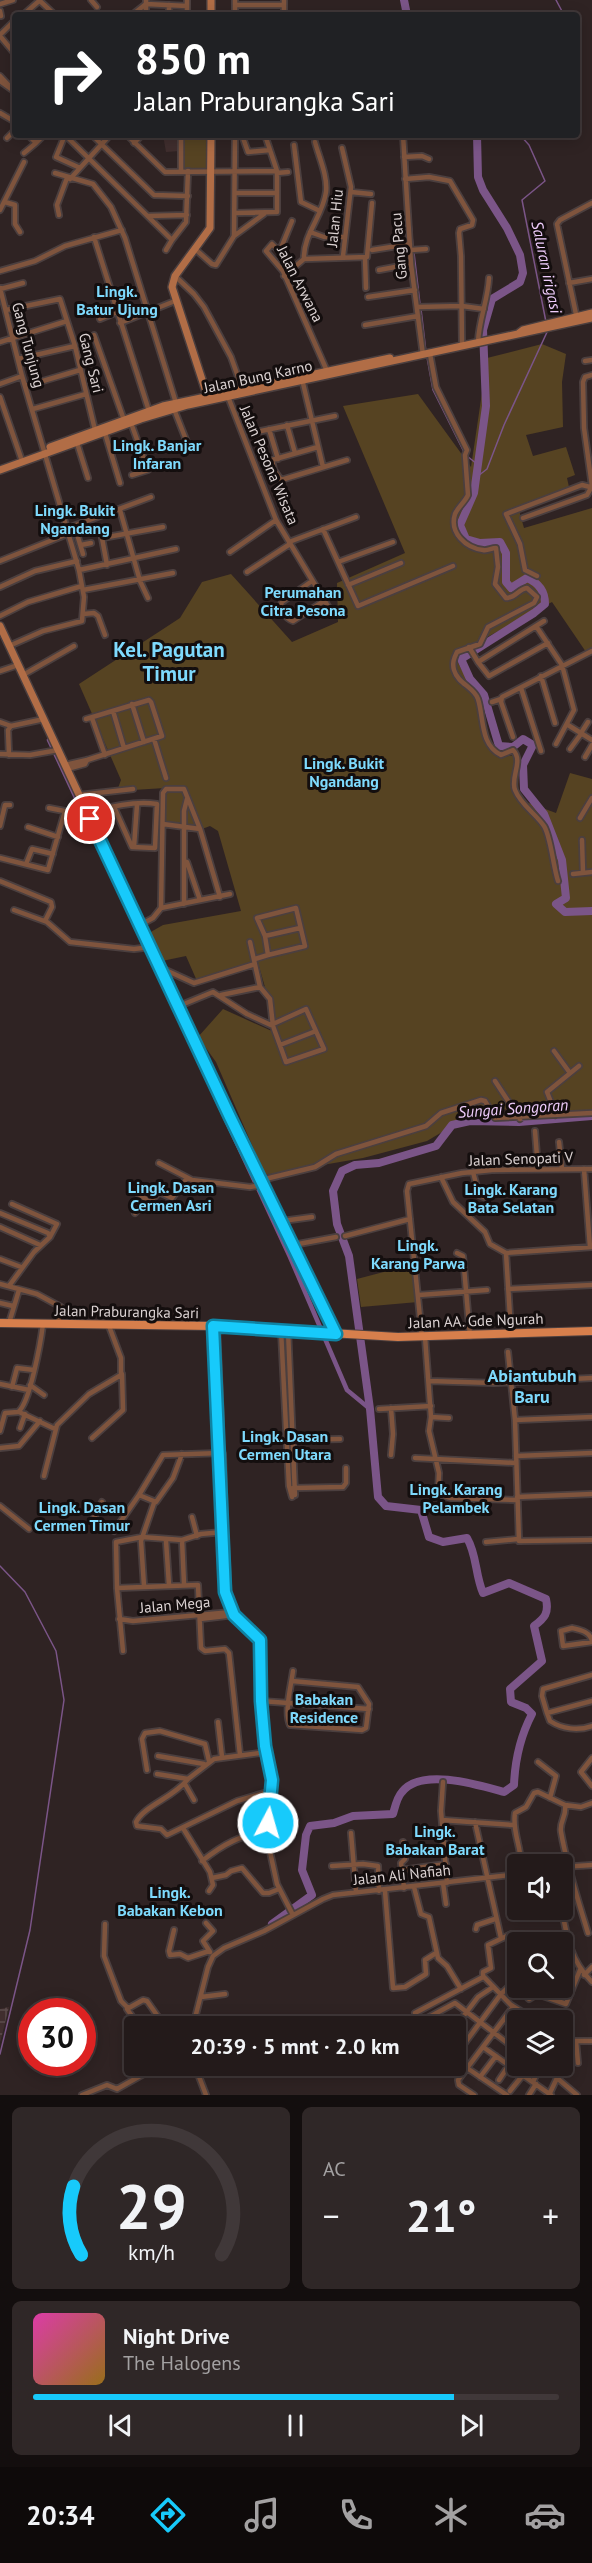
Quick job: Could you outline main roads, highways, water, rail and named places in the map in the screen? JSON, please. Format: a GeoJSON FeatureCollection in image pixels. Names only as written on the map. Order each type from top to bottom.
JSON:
{"type":"FeatureCollection","features":[{"type":"Feature","properties":{"kind":"main road","name":"Jalan Praburangka Sari"},"geometry":{"type":"LineString","coordinates":[[4,1323],[215,1326],[361,1335]]}},
{"type":"Feature","properties":{"kind":"main road","name":"Jalan AA. Gde Ngurah"},"geometry":{"type":"LineString","coordinates":[[361,1335],[424,1337],[592,1331]]}},
{"type":"Feature","properties":{"kind":"waterway","name":"Sungai Songoran"},"geometry":{"type":"LineString","coordinates":[[404,0],[406,12]]}},
{"type":"Feature","properties":{"kind":"waterway","name":"Saluran irigasi"},"geometry":{"type":"LineString","coordinates":[[556,0],[562,12]]}},
{"type":"Feature","properties":{"kind":"waterway","name":"Sungai Songoran"},"geometry":{"type":"LineString","coordinates":[[477,138],[478,177],[520,255],[523,273],[520,282],[492,299],[483,330],[486,406],[474,493],[460,525],[466,539],[480,543],[500,542],[506,553],[506,582],[511,588],[527,578],[531,580],[542,591],[545,604],[461,659],[470,679],[484,695],[499,746],[513,747],[523,739],[533,745],[523,765],[524,789],[544,814],[562,860],[566,898],[556,904],[565,912],[592,911]]}},
{"type":"Feature","properties":{"kind":"waterway","name":"Saluran irigasi"},"geometry":{"type":"LineString","coordinates":[[523,138],[529,145],[545,181],[522,200],[546,322]]}},
{"type":"Feature","properties":{"kind":"waterway","name":"Saluran irigasi"},"geometry":{"type":"LineString","coordinates":[[410,208],[413,248]]}},
{"type":"Feature","properties":{"kind":"waterway","name":"Saluran irigasi"},"geometry":{"type":"LineString","coordinates":[[414,253],[420,304]]}},
{"type":"Feature","properties":{"kind":"waterway","name":"Saluran irigasi"},"geometry":{"type":"LineString","coordinates":[[421,309],[426,352]]}},
{"type":"Feature","properties":{"kind":"waterway","name":"Saluran irigasi"},"geometry":{"type":"LineString","coordinates":[[478,476],[487,469],[504,425],[548,330]]}},
{"type":"Feature","properties":{"kind":"waterway","name":"Saluran irigasi"},"geometry":{"type":"LineString","coordinates":[[427,357],[433,390],[464,452]]}},
{"type":"Feature","properties":{"kind":"waterway","name":"Saluran irigasi"},"geometry":{"type":"LineString","coordinates":[[467,456],[477,464]]}},
{"type":"Feature","properties":{"kind":"waterway"},"geometry":{"type":"LineString","coordinates":[[49,740],[290,1257],[347,1390],[370,1409]]}},
{"type":"Feature","properties":{"kind":"waterway"},"geometry":{"type":"LineString","coordinates":[[272,1924],[312,1895],[302,1870],[306,1835],[310,1826],[334,1823],[353,1816],[393,1814],[397,1799],[402,1792],[422,1780],[466,1782],[504,1792],[514,1785],[519,1748],[532,1714],[526,1708],[511,1702],[510,1689],[542,1661],[534,1626],[543,1618],[547,1608],[546,1599],[509,1583],[483,1593],[473,1551],[467,1538],[443,1542],[429,1537],[421,1510],[386,1506],[378,1497],[370,1409],[349,1256],[337,1224],[333,1191],[342,1171],[355,1165],[379,1163],[436,1146],[452,1125],[470,1121],[519,1122],[592,1116]]}},
{"type":"Feature","properties":{"kind":"waterway"},"geometry":{"type":"LineString","coordinates":[[0,1566],[25,1592],[56,1651],[64,1700],[30,1930],[0,2054]]}},
{"type":"Feature","properties":{"kind":"district","name":"Lingk. Batur Ujung"},"geometry":{"type":"Point","coordinates":[117,300]}},
{"type":"Feature","properties":{"kind":"district","name":"Lingk. Banjar Infaran"},"geometry":{"type":"Point","coordinates":[157,454]}},
{"type":"Feature","properties":{"kind":"district","name":"Lingk. Bukit Ngandang"},"geometry":{"type":"Point","coordinates":[75,519]}},
{"type":"Feature","properties":{"kind":"district","name":"Perumahan Citra Pesona"},"geometry":{"type":"Point","coordinates":[303,601]}},
{"type":"Feature","properties":{"kind":"district","name":"Kel. Pagutan Timur"},"geometry":{"type":"Point","coordinates":[169,662]}},
{"type":"Feature","properties":{"kind":"district","name":"Lingk. Bukit Ngandang"},"geometry":{"type":"Point","coordinates":[344,772]}},
{"type":"Feature","properties":{"kind":"district","name":"Lingk. Dasan Cermen Asri"},"geometry":{"type":"Point","coordinates":[171,1196]}},
{"type":"Feature","properties":{"kind":"district","name":"Lingk. Karang Bata Selatan"},"geometry":{"type":"Point","coordinates":[511,1198]}},
{"type":"Feature","properties":{"kind":"district","name":"Lingk. Karang Parwa"},"geometry":{"type":"Point","coordinates":[418,1254]}},
{"type":"Feature","properties":{"kind":"district","name":"Abiantubuh Baru"},"geometry":{"type":"Point","coordinates":[532,1386]}},
{"type":"Feature","properties":{"kind":"district","name":"Lingk. Dasan Cermen Utara"},"geometry":{"type":"Point","coordinates":[285,1445]}},
{"type":"Feature","properties":{"kind":"district","name":"Lingk. Karang Pelambek"},"geometry":{"type":"Point","coordinates":[456,1498]}},
{"type":"Feature","properties":{"kind":"district","name":"Lingk. Dasan Cermen Timur"},"geometry":{"type":"Point","coordinates":[82,1516]}},
{"type":"Feature","properties":{"kind":"district","name":"Babakan Residence"},"geometry":{"type":"Point","coordinates":[324,1708]}},
{"type":"Feature","properties":{"kind":"district","name":"Lingk. Babakan Barat"},"geometry":{"type":"Point","coordinates":[435,1840]}},
{"type":"Feature","properties":{"kind":"district","name":"Lingk. Babakan Kebon"},"geometry":{"type":"Point","coordinates":[170,1901]}}]}
